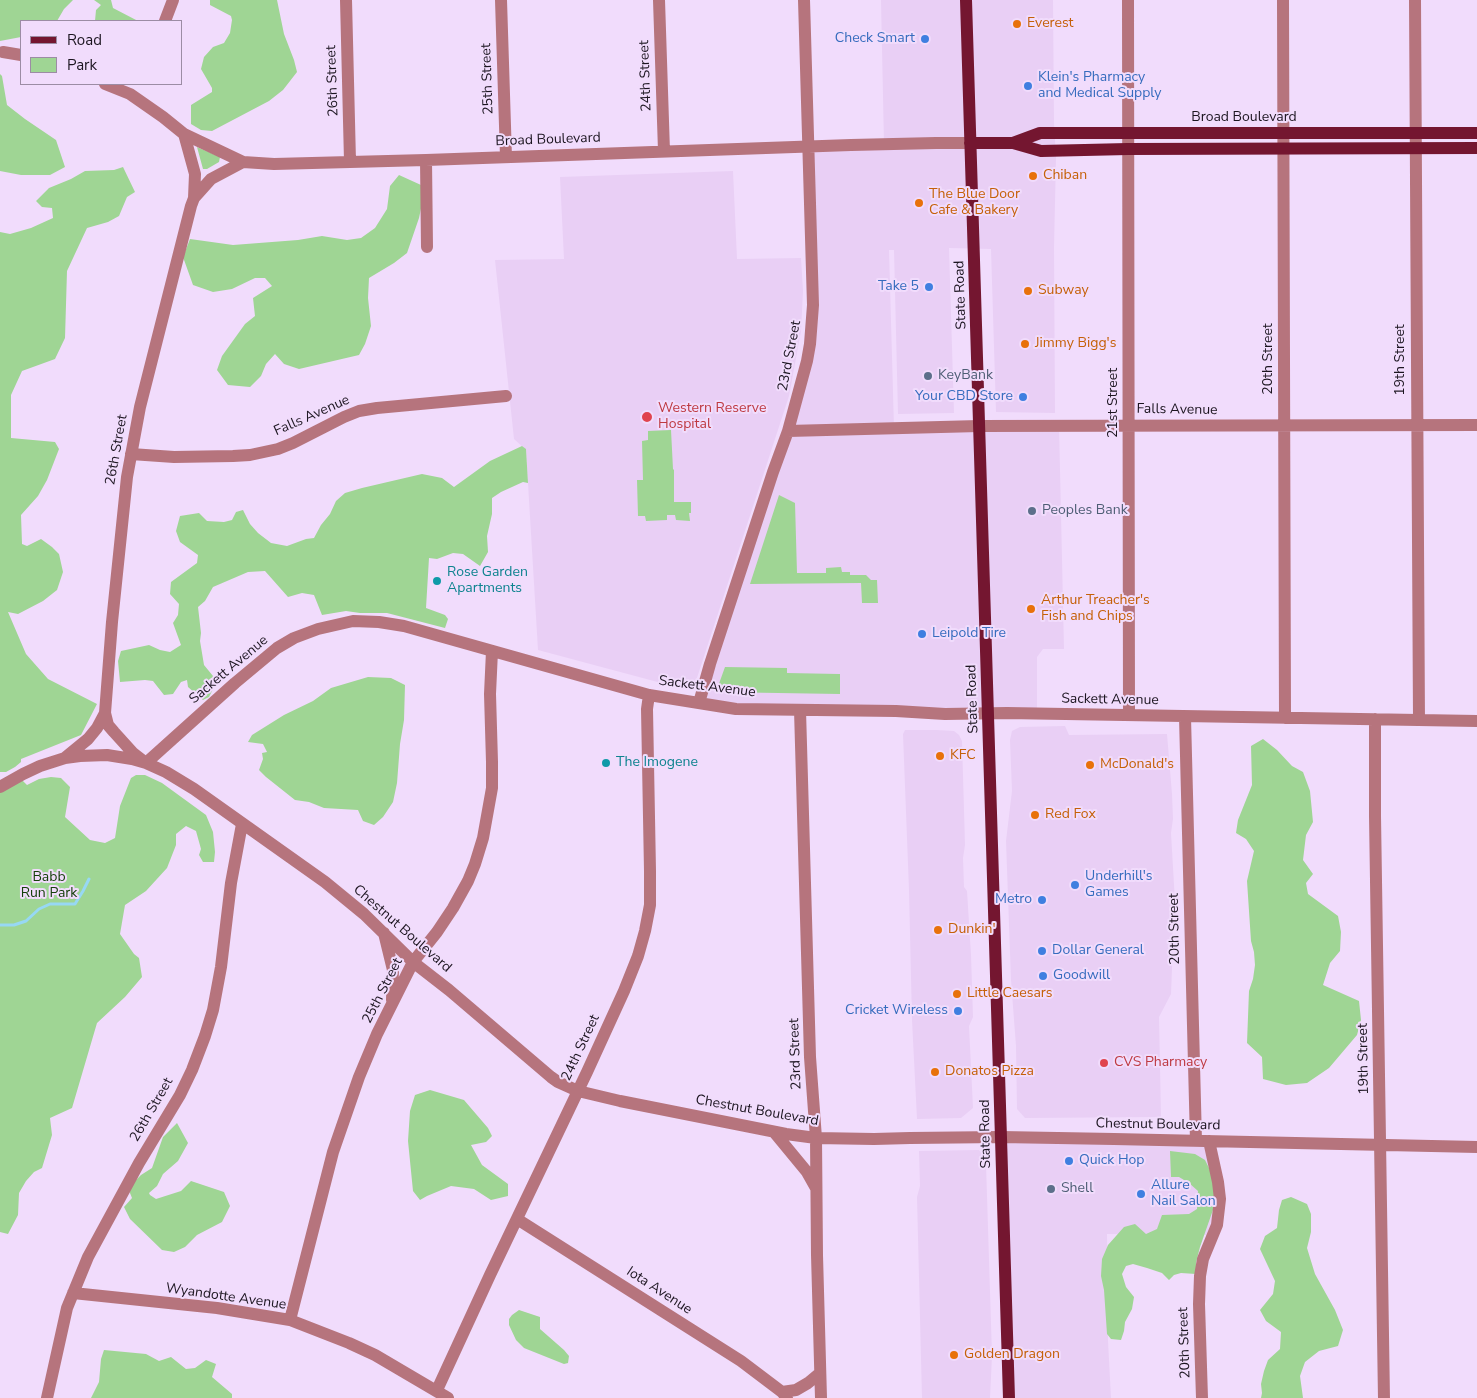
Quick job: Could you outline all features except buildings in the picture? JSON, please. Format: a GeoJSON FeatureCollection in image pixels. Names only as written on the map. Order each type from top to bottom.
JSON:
{"type":"FeatureCollection","features":[{"type":"Feature","properties":{"kind":"main road","name":"State Road"},"geometry":{"type":"LineString","coordinates":[[966,0],[1009,1398]]}},
{"type":"Feature","properties":{"kind":"main road","name":"Broad Boulevard"},"geometry":{"type":"LineString","coordinates":[[1013,143],[1040,132],[1128,134],[1416,132],[1477,134]]}},
{"type":"Feature","properties":{"kind":"main road","name":"Broad Boulevard"},"geometry":{"type":"LineString","coordinates":[[970,143],[1013,143],[1041,150],[1477,148]]}},
{"type":"Feature","properties":{"kind":"street"},"geometry":{"type":"LineString","coordinates":[[165,20],[174,0]]}},
{"type":"Feature","properties":{"kind":"street","name":"26th Street"},"geometry":{"type":"LineString","coordinates":[[346,0],[350,161]]}},
{"type":"Feature","properties":{"kind":"street","name":"25th Street"},"geometry":{"type":"LineString","coordinates":[[501,0],[506,157]]}},
{"type":"Feature","properties":{"kind":"street","name":"24th Street"},"geometry":{"type":"LineString","coordinates":[[658,0],[664,151]]}},
{"type":"Feature","properties":{"kind":"street","name":"23rd Street"},"geometry":{"type":"LineString","coordinates":[[699,704],[710,664],[788,432],[807,361],[813,304],[804,0]]}},
{"type":"Feature","properties":{"kind":"street","name":"21st Street"},"geometry":{"type":"LineString","coordinates":[[1128,0],[1129,715]]}},
{"type":"Feature","properties":{"kind":"street","name":"20th Street"},"geometry":{"type":"LineString","coordinates":[[1283,0],[1285,718]]}},
{"type":"Feature","properties":{"kind":"street","name":"19th Street"},"geometry":{"type":"LineString","coordinates":[[1415,0],[1419,720]]}},
{"type":"Feature","properties":{"kind":"street"},"geometry":{"type":"LineString","coordinates":[[3,52],[20,55]]}},
{"type":"Feature","properties":{"kind":"street","name":"Broad Boulevard"},"geometry":{"type":"LineString","coordinates":[[110,85],[132,89],[184,134],[243,162],[274,164],[936,142],[970,143]]}},
{"type":"Feature","properties":{"kind":"street","name":"26th Street"},"geometry":{"type":"LineString","coordinates":[[65,758],[98,728],[105,713],[124,498],[131,454],[140,407],[194,198],[195,174],[184,134]]}},
{"type":"Feature","properties":{"kind":"street"},"geometry":{"type":"LineString","coordinates":[[426,160],[427,247]]}},
{"type":"Feature","properties":{"kind":"street","name":"26th Street"},"geometry":{"type":"LineString","coordinates":[[194,198],[211,179],[243,162]]}},
{"type":"Feature","properties":{"kind":"street","name":"Falls Avenue"},"geometry":{"type":"LineString","coordinates":[[131,454],[174,457],[250,455],[278,449],[293,443],[359,411],[506,396]]}},
{"type":"Feature","properties":{"kind":"street","name":"Falls Avenue"},"geometry":{"type":"LineString","coordinates":[[788,432],[979,426],[1477,425]]}},
{"type":"Feature","properties":{"kind":"street","name":"Sackett Avenue"},"geometry":{"type":"LineString","coordinates":[[146,763],[277,648],[302,634],[319,628],[353,621],[379,622],[404,626],[649,695],[736,709],[1477,721]]}},
{"type":"Feature","properties":{"kind":"street","name":"25th Street"},"geometry":{"type":"LineString","coordinates":[[290,1320],[342,1125],[367,1058],[413,962],[454,908],[475,864],[483,838],[492,788],[490,694],[492,651]]}},
{"type":"Feature","properties":{"kind":"street","name":"24th Street"},"geometry":{"type":"LineString","coordinates":[[437,1390],[578,1090],[634,965],[645,931],[649,908],[650,871],[647,709],[649,695]]}},
{"type":"Feature","properties":{"kind":"street","name":"23rd Street"},"geometry":{"type":"LineString","coordinates":[[800,710],[810,1057],[816,1138],[821,1398]]}},
{"type":"Feature","properties":{"kind":"street"},"geometry":{"type":"LineString","coordinates":[[105,713],[108,724],[114,732],[133,753],[146,763]]}},
{"type":"Feature","properties":{"kind":"street","name":"20th Street"},"geometry":{"type":"LineString","coordinates":[[1185,717],[1196,1141]]}},
{"type":"Feature","properties":{"kind":"street","name":"19th Street"},"geometry":{"type":"LineString","coordinates":[[1375,719],[1384,1398]]}},
{"type":"Feature","properties":{"kind":"street"},"geometry":{"type":"LineString","coordinates":[[0,787],[40,766],[65,758],[107,755],[146,763]]}},
{"type":"Feature","properties":{"kind":"street","name":"Chestnut Boulevard"},"geometry":{"type":"LineString","coordinates":[[146,763],[166,772],[194,789],[325,882],[364,914],[413,962],[449,990],[550,1077],[578,1090],[620,1101],[774,1132],[816,1138],[1001,1137],[1477,1147]]}},
{"type":"Feature","properties":{"kind":"street","name":"26th Street"},"geometry":{"type":"LineString","coordinates":[[47,1398],[67,1308],[88,1257],[139,1163],[180,1095],[205,1036],[213,1010],[221,967],[231,882],[242,824]]}},
{"type":"Feature","properties":{"kind":"street"},"geometry":{"type":"LineString","coordinates":[[384,933],[393,970],[392,1005]]}},
{"type":"Feature","properties":{"kind":"street"},"geometry":{"type":"LineString","coordinates":[[774,1132],[806,1172],[816,1189]]}},
{"type":"Feature","properties":{"kind":"street","name":"20th Street"},"geometry":{"type":"LineString","coordinates":[[1202,1398],[1200,1276],[1203,1259],[1217,1225],[1220,1199],[1209,1141]]}},
{"type":"Feature","properties":{"kind":"street","name":"Iota Avenue"},"geometry":{"type":"LineString","coordinates":[[517,1219],[741,1361],[785,1395],[796,1390],[820,1373]]}},
{"type":"Feature","properties":{"kind":"street","name":"Wyandotte Avenue"},"geometry":{"type":"LineString","coordinates":[[73,1293],[217,1308],[290,1320],[375,1355],[448,1398]]}},
{"type":"Feature","properties":{"kind":"shaded area"},"geometry":{"type":"Polygon","coordinates":[[[881,0],[1053,0],[1056,157],[1054,248],[1055,413],[996,412],[991,249],[949,248],[954,413],[898,414],[894,250],[889,250],[894,428],[1059,425],[1064,649],[1043,649],[1037,657],[1037,714],[699,703],[807,361],[809,147],[884,144],[881,0]]]}},
{"type":"Feature","properties":{"kind":"shaded area","name":"Western Reserve Hospital"},"geometry":{"type":"Polygon","coordinates":[[[733,171],[737,259],[801,258],[803,291],[801,331],[789,396],[693,690],[538,650],[526,450],[514,439],[495,260],[564,259],[560,177],[733,171]]]}},
{"type":"Feature","properties":{"kind":"shaded area"},"geometry":{"type":"Polygon","coordinates":[[[1065,726],[1069,735],[1167,734],[1172,794],[1173,819],[1171,833],[1175,902],[1172,924],[1171,994],[1159,1017],[1161,1117],[1025,1118],[1017,1109],[1016,1046],[1011,980],[1006,841],[1012,791],[1010,740],[1012,731],[1020,727],[1065,726]]]}},
{"type":"Feature","properties":{"kind":"shaded area"},"geometry":{"type":"Polygon","coordinates":[[[905,730],[954,731],[962,741],[965,845],[963,858],[964,887],[967,891],[973,1017],[969,1026],[973,1108],[961,1118],[917,1119],[903,734],[905,730]]]}},
{"type":"Feature","properties":{"kind":"shaded area"},"geometry":{"type":"Polygon","coordinates":[[[1001,1137],[1209,1141],[1213,1235],[1107,1234],[1108,1341],[1111,1398],[1009,1398],[1001,1137]]]}},
{"type":"Feature","properties":{"kind":"shaded area"},"geometry":{"type":"Polygon","coordinates":[[[979,1150],[985,1158],[986,1164],[992,1356],[990,1398],[922,1398],[917,1197],[920,1186],[919,1151],[979,1150]]]}},
{"type":"Feature","properties":{"kind":"green space"},"geometry":{"type":"Polygon","coordinates":[[[0,0],[73,0],[64,9],[58,20],[20,20],[20,37],[0,41],[0,0]]]}},
{"type":"Feature","properties":{"kind":"green space"},"geometry":{"type":"Polygon","coordinates":[[[94,0],[111,0],[113,8],[136,20],[95,20],[96,10],[101,5],[94,0]]]}},
{"type":"Feature","properties":{"kind":"green space"},"geometry":{"type":"Polygon","coordinates":[[[210,0],[277,0],[284,34],[297,72],[283,90],[269,101],[212,131],[201,130],[191,124],[191,105],[212,92],[212,88],[201,69],[204,57],[213,47],[224,43],[230,33],[232,20],[231,16],[210,5],[210,0]]]}},
{"type":"Feature","properties":{"kind":"green space"},"geometry":{"type":"Polygon","coordinates":[[[0,74],[2,76],[7,105],[56,140],[65,167],[50,175],[21,175],[0,171],[0,74]]]}},
{"type":"Feature","properties":{"kind":"green space"},"geometry":{"type":"Polygon","coordinates":[[[197,147],[220,157],[219,162],[207,169],[203,169],[197,147]]]}},
{"type":"Feature","properties":{"kind":"green space"},"geometry":{"type":"Polygon","coordinates":[[[123,167],[135,192],[127,197],[119,216],[108,222],[87,228],[67,271],[65,338],[55,359],[22,371],[11,395],[11,438],[55,442],[59,449],[47,480],[38,496],[21,515],[22,544],[27,546],[41,539],[59,554],[63,572],[57,590],[43,601],[18,614],[8,612],[26,654],[48,679],[97,704],[81,735],[21,759],[21,762],[15,767],[6,772],[0,772],[0,232],[10,234],[31,228],[53,218],[52,208],[42,207],[36,201],[49,188],[85,171],[114,170],[123,167]]]}},
{"type":"Feature","properties":{"kind":"green space"},"geometry":{"type":"Polygon","coordinates":[[[399,175],[421,185],[423,199],[419,218],[407,253],[369,278],[368,298],[371,326],[359,355],[299,369],[284,364],[275,354],[266,364],[261,376],[250,387],[228,385],[217,370],[222,356],[245,324],[255,316],[253,298],[272,286],[265,278],[255,278],[232,289],[213,292],[193,285],[183,257],[190,239],[233,245],[298,240],[322,236],[347,240],[361,238],[375,228],[387,209],[390,186],[399,175]]]}},
{"type":"Feature","properties":{"kind":"green space"},"geometry":{"type":"Polygon","coordinates":[[[671,430],[674,502],[691,502],[690,521],[676,520],[675,515],[667,515],[667,520],[646,521],[645,516],[638,516],[637,480],[643,480],[642,441],[648,440],[648,431],[671,430]]]}},
{"type":"Feature","properties":{"kind":"green space"},"geometry":{"type":"Polygon","coordinates":[[[522,446],[526,449],[528,483],[523,482],[492,498],[492,514],[487,536],[488,552],[480,566],[463,554],[453,553],[437,559],[429,558],[426,608],[445,615],[448,619],[445,628],[387,613],[346,611],[322,615],[314,595],[302,593],[288,597],[265,571],[248,572],[213,587],[205,601],[198,607],[200,641],[204,665],[213,676],[213,689],[209,697],[203,700],[188,687],[187,680],[181,682],[173,694],[164,695],[153,681],[120,682],[118,661],[121,651],[149,645],[170,652],[181,645],[173,623],[178,615],[179,604],[170,594],[171,582],[197,563],[198,555],[180,542],[176,531],[180,516],[199,513],[207,521],[224,522],[232,520],[236,512],[243,510],[250,524],[258,533],[271,543],[287,546],[314,538],[336,501],[345,493],[422,474],[442,478],[454,487],[490,461],[522,446]]]}},
{"type":"Feature","properties":{"kind":"green space"},"geometry":{"type":"Polygon","coordinates":[[[779,495],[795,503],[797,573],[826,573],[826,568],[841,567],[842,572],[850,572],[850,575],[866,575],[871,580],[877,580],[878,603],[862,603],[861,583],[750,584],[779,495]]]}},
{"type":"Feature","properties":{"kind":"green space"},"geometry":{"type":"Polygon","coordinates":[[[725,667],[787,668],[787,673],[840,674],[840,694],[716,692],[725,667]]]}},
{"type":"Feature","properties":{"kind":"green space"},"geometry":{"type":"Polygon","coordinates":[[[368,677],[391,678],[405,685],[404,720],[393,802],[383,817],[374,825],[363,821],[358,810],[324,808],[309,802],[295,800],[259,770],[263,759],[262,753],[267,752],[263,744],[248,742],[252,735],[284,715],[313,701],[331,688],[368,677]]]}},
{"type":"Feature","properties":{"kind":"green space"},"geometry":{"type":"Polygon","coordinates":[[[1263,739],[1292,766],[1303,772],[1310,791],[1313,822],[1306,835],[1303,860],[1313,874],[1306,883],[1308,894],[1338,916],[1341,932],[1340,951],[1330,963],[1323,985],[1359,1001],[1361,1020],[1357,1035],[1329,1068],[1307,1083],[1286,1085],[1263,1079],[1262,1057],[1247,1043],[1249,991],[1255,965],[1251,941],[1247,881],[1254,851],[1246,839],[1236,833],[1238,820],[1252,785],[1251,746],[1263,739]]]}},
{"type":"Feature","properties":{"kind":"green space","name":"Babb Run Park"},"geometry":{"type":"Polygon","coordinates":[[[136,775],[145,775],[162,783],[206,815],[213,832],[214,862],[203,862],[199,855],[201,849],[196,831],[186,826],[176,834],[176,845],[167,868],[146,891],[125,905],[120,934],[139,958],[142,977],[125,997],[97,1023],[72,1108],[50,1118],[52,1135],[42,1168],[34,1172],[19,1193],[18,1215],[8,1234],[0,1232],[0,787],[18,776],[27,785],[39,779],[61,778],[70,787],[65,817],[90,840],[105,843],[115,838],[120,806],[131,778],[136,775]]]}},
{"type":"Feature","properties":{"kind":"green space"},"geometry":{"type":"Polygon","coordinates":[[[430,1090],[464,1100],[488,1128],[492,1136],[486,1142],[471,1145],[482,1165],[508,1184],[508,1196],[491,1200],[474,1189],[451,1186],[420,1200],[413,1191],[408,1141],[410,1111],[415,1095],[430,1090]]]}},
{"type":"Feature","properties":{"kind":"green space"},"geometry":{"type":"Polygon","coordinates":[[[177,1123],[188,1143],[178,1161],[163,1174],[157,1186],[149,1193],[150,1195],[156,1199],[181,1191],[191,1181],[224,1192],[230,1206],[222,1222],[197,1235],[185,1247],[174,1252],[162,1250],[130,1219],[124,1207],[132,1198],[128,1188],[141,1175],[152,1168],[163,1137],[177,1123]]]}},
{"type":"Feature","properties":{"kind":"green space"},"geometry":{"type":"Polygon","coordinates":[[[1170,1151],[1195,1154],[1205,1160],[1214,1178],[1214,1207],[1200,1247],[1196,1263],[1196,1274],[1181,1273],[1174,1275],[1169,1280],[1162,1273],[1147,1268],[1133,1264],[1126,1266],[1122,1274],[1126,1287],[1134,1297],[1132,1309],[1125,1322],[1121,1340],[1111,1339],[1107,1334],[1104,1290],[1101,1276],[1102,1259],[1108,1245],[1124,1227],[1135,1224],[1146,1234],[1157,1229],[1162,1215],[1189,1214],[1197,1209],[1198,1191],[1179,1177],[1171,1177],[1170,1151]]]}},
{"type":"Feature","properties":{"kind":"green space"},"geometry":{"type":"Polygon","coordinates":[[[1291,1197],[1307,1204],[1311,1214],[1311,1232],[1307,1248],[1315,1274],[1335,1310],[1343,1330],[1338,1346],[1319,1351],[1305,1362],[1300,1376],[1303,1398],[1261,1398],[1261,1384],[1264,1371],[1268,1360],[1280,1349],[1281,1332],[1266,1321],[1260,1310],[1273,1294],[1275,1281],[1260,1249],[1265,1236],[1277,1228],[1282,1200],[1291,1197]]]}},
{"type":"Feature","properties":{"kind":"green space"},"geometry":{"type":"Polygon","coordinates":[[[519,1310],[540,1317],[540,1329],[569,1356],[568,1363],[564,1364],[524,1348],[516,1340],[509,1325],[509,1319],[519,1310]]]}},
{"type":"Feature","properties":{"kind":"green space"},"geometry":{"type":"Polygon","coordinates":[[[104,1350],[146,1354],[159,1361],[171,1357],[186,1369],[195,1368],[206,1360],[216,1364],[212,1377],[232,1394],[232,1398],[91,1398],[99,1382],[101,1359],[104,1350]]]}},
{"type":"Feature","properties":{"kind":"waterway"},"geometry":{"type":"LineString","coordinates":[[0,925],[14,925],[26,921],[39,909],[50,904],[75,904],[89,879]]}},
{"type":"Feature","properties":{"kind":"place","name":"Everest"},"geometry":{"type":"Point","coordinates":[1017,24]}},
{"type":"Feature","properties":{"kind":"place","name":"Check Smart"},"geometry":{"type":"Point","coordinates":[925,39]}},
{"type":"Feature","properties":{"kind":"place","name":"Klein's Pharmacy and Medical Supply"},"geometry":{"type":"Point","coordinates":[1028,86]}},
{"type":"Feature","properties":{"kind":"place","name":"Chiban"},"geometry":{"type":"Point","coordinates":[1033,176]}},
{"type":"Feature","properties":{"kind":"place","name":"The Blue Door Cafe & Bakery"},"geometry":{"type":"Point","coordinates":[919,203]}},
{"type":"Feature","properties":{"kind":"place","name":"Take 5"},"geometry":{"type":"Point","coordinates":[929,287]}},
{"type":"Feature","properties":{"kind":"place","name":"Subway"},"geometry":{"type":"Point","coordinates":[1028,291]}},
{"type":"Feature","properties":{"kind":"place","name":"Jimmy Bigg's"},"geometry":{"type":"Point","coordinates":[1025,344]}},
{"type":"Feature","properties":{"kind":"place","name":"KeyBank"},"geometry":{"type":"Point","coordinates":[928,376]}},
{"type":"Feature","properties":{"kind":"place","name":"Your CBD Store"},"geometry":{"type":"Point","coordinates":[1023,397]}},
{"type":"Feature","properties":{"kind":"place","name":"Western Reserve Hospital"},"geometry":{"type":"Point","coordinates":[647,417]}},
{"type":"Feature","properties":{"kind":"place","name":"Peoples Bank"},"geometry":{"type":"Point","coordinates":[1032,511]}},
{"type":"Feature","properties":{"kind":"place","name":"Rose Garden Apartments"},"geometry":{"type":"Point","coordinates":[437,581]}},
{"type":"Feature","properties":{"kind":"place","name":"Arthur Treacher's Fish and Chips"},"geometry":{"type":"Point","coordinates":[1031,609]}},
{"type":"Feature","properties":{"kind":"place","name":"Leipold Tire"},"geometry":{"type":"Point","coordinates":[922,634]}},
{"type":"Feature","properties":{"kind":"place","name":"KFC"},"geometry":{"type":"Point","coordinates":[940,756]}},
{"type":"Feature","properties":{"kind":"place","name":"The Imogene"},"geometry":{"type":"Point","coordinates":[606,763]}},
{"type":"Feature","properties":{"kind":"place","name":"McDonald's"},"geometry":{"type":"Point","coordinates":[1090,765]}},
{"type":"Feature","properties":{"kind":"place","name":"Red Fox"},"geometry":{"type":"Point","coordinates":[1035,815]}},
{"type":"Feature","properties":{"kind":"place","name":"Underhill's Games"},"geometry":{"type":"Point","coordinates":[1075,885]}},
{"type":"Feature","properties":{"kind":"place","name":"Metro"},"geometry":{"type":"Point","coordinates":[1042,900]}},
{"type":"Feature","properties":{"kind":"place","name":"Dunkin'"},"geometry":{"type":"Point","coordinates":[938,930]}},
{"type":"Feature","properties":{"kind":"place","name":"Dollar General"},"geometry":{"type":"Point","coordinates":[1042,951]}},
{"type":"Feature","properties":{"kind":"place","name":"Goodwill"},"geometry":{"type":"Point","coordinates":[1043,976]}},
{"type":"Feature","properties":{"kind":"place","name":"Little Caesars"},"geometry":{"type":"Point","coordinates":[957,994]}},
{"type":"Feature","properties":{"kind":"place","name":"Cricket Wireless"},"geometry":{"type":"Point","coordinates":[958,1011]}},
{"type":"Feature","properties":{"kind":"place","name":"CVS Pharmacy"},"geometry":{"type":"Point","coordinates":[1104,1063]}},
{"type":"Feature","properties":{"kind":"place","name":"Donatos Pizza"},"geometry":{"type":"Point","coordinates":[935,1072]}},
{"type":"Feature","properties":{"kind":"place","name":"Quick Hop"},"geometry":{"type":"Point","coordinates":[1069,1161]}},
{"type":"Feature","properties":{"kind":"place","name":"Shell"},"geometry":{"type":"Point","coordinates":[1051,1189]}},
{"type":"Feature","properties":{"kind":"place","name":"Allure Nail Salon"},"geometry":{"type":"Point","coordinates":[1141,1194]}},
{"type":"Feature","properties":{"kind":"place","name":"Golden Dragon"},"geometry":{"type":"Point","coordinates":[954,1355]}}]}
